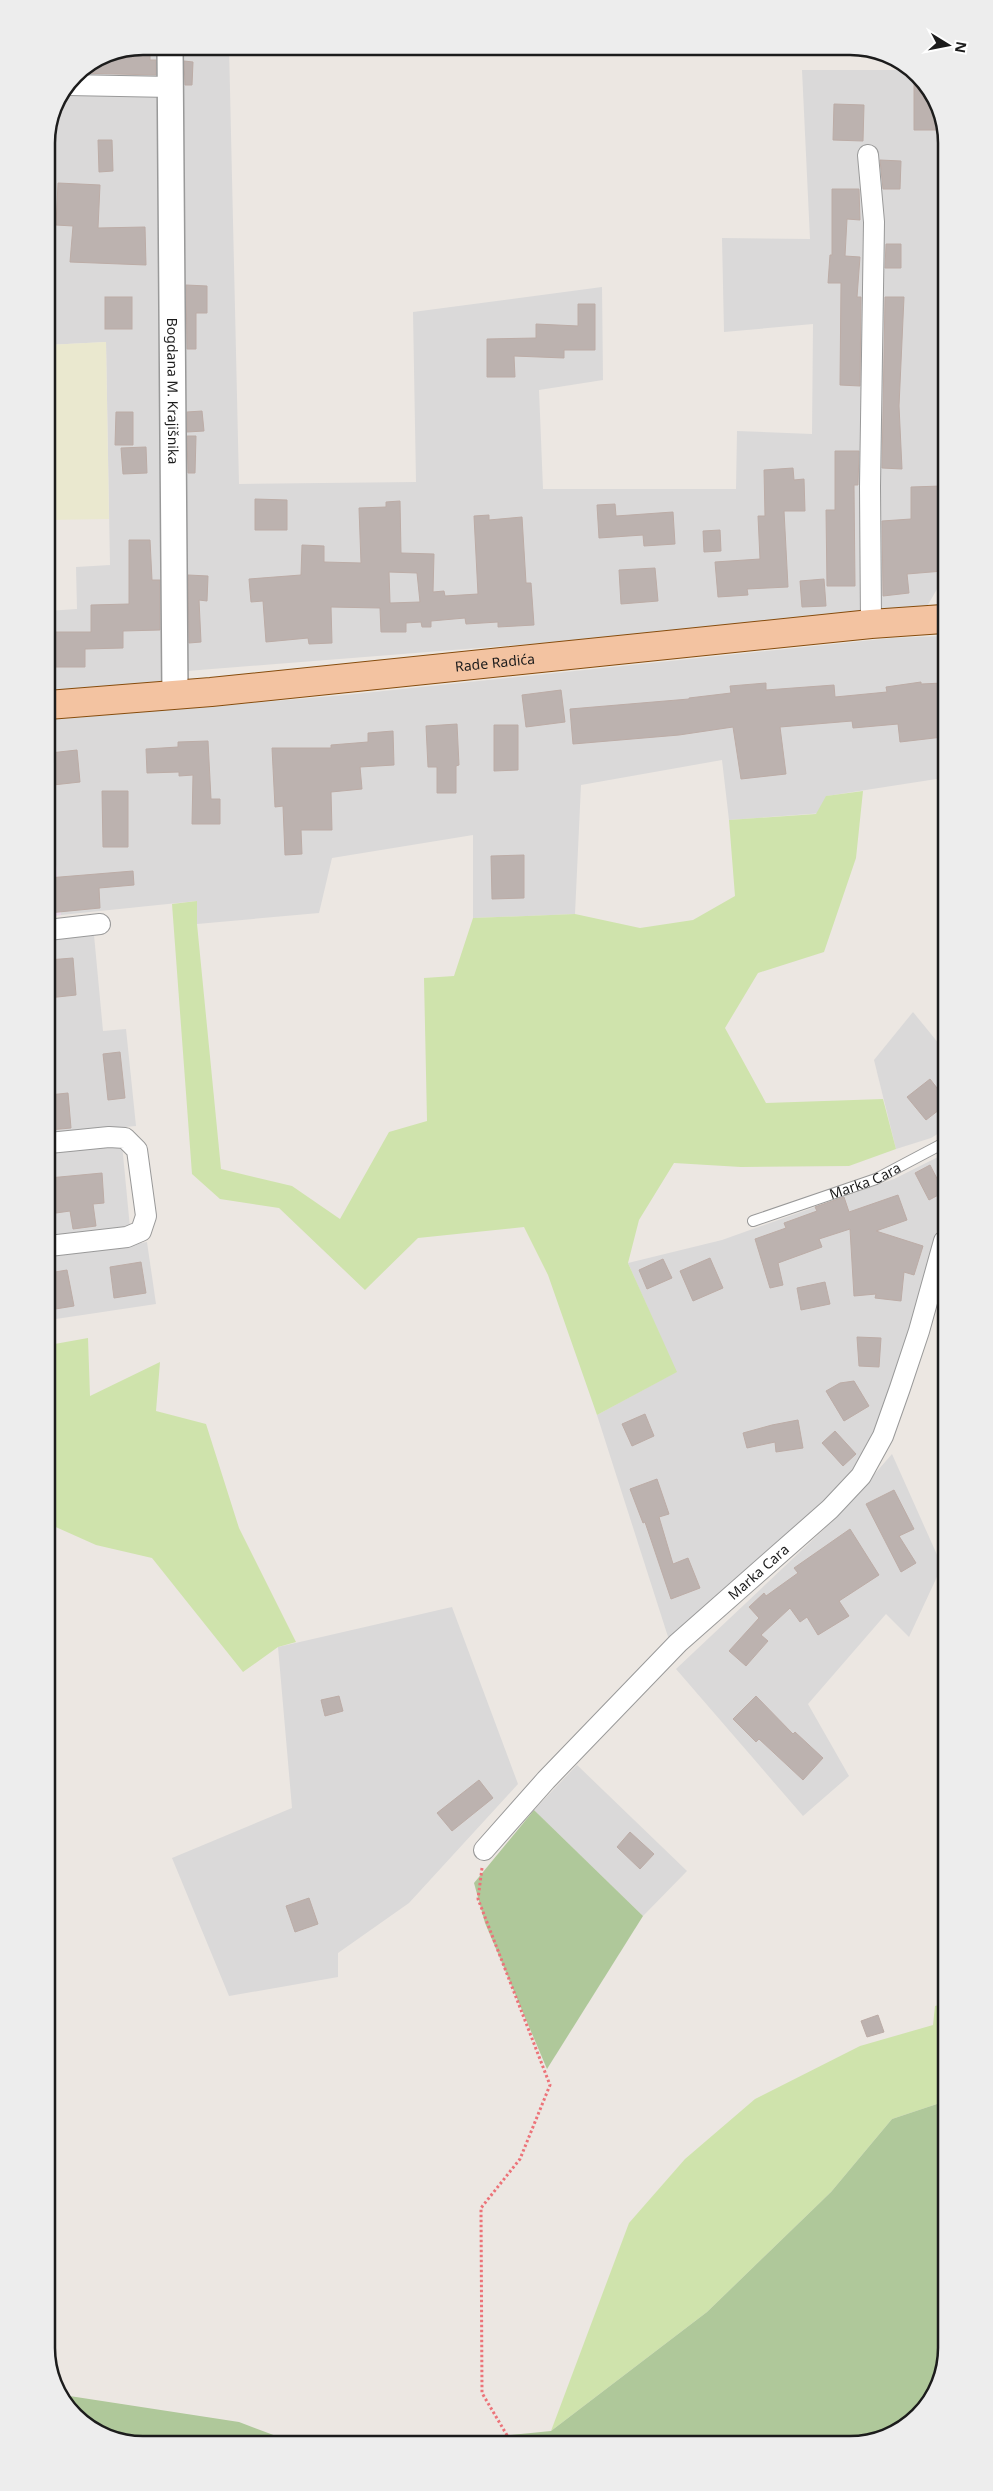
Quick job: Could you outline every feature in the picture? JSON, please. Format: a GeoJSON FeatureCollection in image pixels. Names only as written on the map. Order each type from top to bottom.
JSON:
{"type":"FeatureCollection","features":[{"type":"Feature","properties":{"kind":"main road","name":"Rade Radića"},"geometry":{"type":"LineString","coordinates":[[55,705],[175,695],[871,624],[938,615]]}},
{"type":"Feature","properties":{"kind":"street","name":"Bogdana M. Krajišnika"},"geometry":{"type":"LineString","coordinates":[[170,55],[175,695]]}},
{"type":"Feature","properties":{"kind":"street"},"geometry":{"type":"LineString","coordinates":[[77,85],[170,87]]}},
{"type":"Feature","properties":{"kind":"street"},"geometry":{"type":"LineString","coordinates":[[868,155],[874,222],[870,487],[871,624]]}},
{"type":"Feature","properties":{"kind":"street"},"geometry":{"type":"LineString","coordinates":[[55,929],[100,924]]}},
{"type":"Feature","properties":{"kind":"street"},"geometry":{"type":"LineString","coordinates":[[55,1142],[109,1137],[125,1138],[137,1150],[146,1216],[142,1231],[126,1236],[55,1245]]}},
{"type":"Feature","properties":{"kind":"street","name":"Marka Cara"},"geometry":{"type":"LineString","coordinates":[[484,1850],[546,1780],[678,1642],[830,1509],[861,1476],[883,1436],[919,1332],[938,1262]]}},
{"type":"Feature","properties":{"kind":"lane","name":"Marka Cara"},"geometry":{"type":"LineString","coordinates":[[753,1221],[876,1179],[938,1146]]}},
{"type":"Feature","properties":{"kind":"path"},"geometry":{"type":"LineString","coordinates":[[484,1850],[478,1899],[550,2084],[520,2159],[482,2208],[482,2393],[507,2436]]}},
{"type":"Feature","properties":{"kind":"shaded area"},"geometry":{"type":"Polygon","coordinates":[[[157,55],[168,689],[55,697],[55,610],[77,609],[76,567],[110,565],[106,342],[55,345],[55,138],[58,120],[70,94],[94,70],[126,57],[157,55]]]}},
{"type":"Feature","properties":{"kind":"shaded area"},"geometry":{"type":"Polygon","coordinates":[[[174,55],[229,55],[239,484],[416,482],[413,312],[602,287],[603,380],[539,390],[543,489],[736,489],[737,431],[812,434],[813,324],[724,332],[722,238],[810,239],[802,70],[898,70],[920,90],[933,115],[938,138],[938,588],[923,613],[187,671],[174,55]]]}},
{"type":"Feature","properties":{"kind":"shaded area"},"geometry":{"type":"Polygon","coordinates":[[[106,342],[109,519],[55,520],[55,345],[106,342]]]}},
{"type":"Feature","properties":{"kind":"shaded area"},"geometry":{"type":"Polygon","coordinates":[[[938,636],[938,779],[827,796],[823,813],[729,820],[722,760],[581,785],[575,914],[473,918],[473,835],[332,858],[319,913],[197,924],[197,901],[61,915],[55,855],[55,719],[345,695],[892,638],[938,636]]]}},
{"type":"Feature","properties":{"kind":"shaded area"},"geometry":{"type":"Polygon","coordinates":[[[55,855],[61,915],[55,916],[55,855]]]}},
{"type":"Feature","properties":{"kind":"shaded area"},"geometry":{"type":"Polygon","coordinates":[[[94,935],[103,1031],[126,1029],[136,1126],[55,1133],[55,938],[94,935]]]}},
{"type":"Feature","properties":{"kind":"shaded area"},"geometry":{"type":"Polygon","coordinates":[[[913,1012],[938,1043],[938,1134],[931,1138],[896,1149],[874,1060],[913,1012]]]}},
{"type":"Feature","properties":{"kind":"shaded area"},"geometry":{"type":"Polygon","coordinates":[[[122,1144],[130,1228],[55,1236],[55,1151],[122,1144]]]}},
{"type":"Feature","properties":{"kind":"shaded area"},"geometry":{"type":"Polygon","coordinates":[[[938,1157],[938,1225],[925,1279],[874,1444],[843,1483],[670,1643],[597,1415],[676,1372],[628,1263],[722,1240],[894,1179],[938,1157]]]}},
{"type":"Feature","properties":{"kind":"shaded area"},"geometry":{"type":"Polygon","coordinates":[[[147,1242],[156,1304],[55,1319],[55,1256],[147,1242]]]}},
{"type":"Feature","properties":{"kind":"shaded area"},"geometry":{"type":"Polygon","coordinates":[[[892,1454],[938,1557],[938,1575],[909,1637],[886,1614],[808,1704],[849,1776],[803,1816],[676,1669],[838,1516],[892,1454]]]}},
{"type":"Feature","properties":{"kind":"shaded area"},"geometry":{"type":"Polygon","coordinates":[[[452,1607],[518,1784],[409,1903],[338,1953],[338,1977],[229,1996],[172,1858],[292,1808],[278,1647],[452,1607]]]}},
{"type":"Feature","properties":{"kind":"shaded area"},"geometry":{"type":"Polygon","coordinates":[[[577,1765],[687,1871],[643,1916],[534,1810],[577,1765]]]}},
{"type":"Feature","properties":{"kind":"green space"},"geometry":{"type":"Polygon","coordinates":[[[863,791],[856,858],[824,952],[758,973],[725,1028],[766,1103],[883,1099],[896,1149],[849,1166],[741,1167],[674,1163],[639,1220],[628,1263],[677,1372],[597,1415],[548,1275],[524,1227],[418,1238],[365,1290],[279,1208],[220,1199],[192,1174],[172,904],[197,901],[197,924],[221,1169],[292,1186],[340,1219],[389,1132],[427,1121],[424,978],[454,976],[473,918],[575,914],[640,928],[693,920],[735,896],[729,820],[816,814],[826,796],[863,791]]]}},
{"type":"Feature","properties":{"kind":"green space"},"geometry":{"type":"Polygon","coordinates":[[[88,1338],[90,1396],[160,1362],[156,1411],[206,1424],[239,1528],[296,1642],[278,1647],[243,1672],[152,1558],[96,1545],[55,1527],[55,1344],[88,1338]]]}},
{"type":"Feature","properties":{"kind":"green space"},"geometry":{"type":"Polygon","coordinates":[[[534,1810],[643,1916],[547,2069],[485,1923],[474,1883],[534,1810]]]}},
{"type":"Feature","properties":{"kind":"green space"},"geometry":{"type":"Polygon","coordinates":[[[938,2005],[938,2104],[892,2119],[831,2192],[707,2312],[551,2431],[629,2223],[685,2159],[755,2099],[860,2046],[933,2025],[935,2006],[938,2005]]]}},
{"type":"Feature","properties":{"kind":"green space"},"geometry":{"type":"Polygon","coordinates":[[[938,2104],[938,2353],[933,2376],[926,2392],[903,2418],[889,2427],[878,2431],[850,2436],[500,2436],[551,2431],[707,2312],[831,2192],[892,2119],[938,2104]]]}},
{"type":"Feature","properties":{"kind":"green space"},"geometry":{"type":"Polygon","coordinates":[[[70,2396],[239,2422],[276,2436],[138,2436],[126,2434],[110,2429],[90,2418],[70,2396]]]}},
{"type":"Feature","properties":{"kind":"building"},"geometry":{"type":"Polygon","coordinates":[[[150,55],[150,60],[156,60],[156,75],[90,73],[115,60],[132,56],[150,55]]]}},
{"type":"Feature","properties":{"kind":"building"},"geometry":{"type":"Polygon","coordinates":[[[184,61],[193,62],[192,85],[185,85],[184,61]]]}},
{"type":"Feature","properties":{"kind":"building"},"geometry":{"type":"Polygon","coordinates":[[[914,83],[926,99],[937,130],[914,130],[914,83]]]}},
{"type":"Feature","properties":{"kind":"building"},"geometry":{"type":"Polygon","coordinates":[[[834,104],[864,105],[863,141],[833,140],[834,104]]]}},
{"type":"Feature","properties":{"kind":"building"},"geometry":{"type":"Polygon","coordinates":[[[98,140],[112,140],[113,171],[99,172],[98,140]]]}},
{"type":"Feature","properties":{"kind":"building"},"geometry":{"type":"Polygon","coordinates":[[[880,160],[901,161],[900,189],[883,189],[880,160]]]}},
{"type":"Feature","properties":{"kind":"building"},"geometry":{"type":"Polygon","coordinates":[[[58,183],[100,185],[98,228],[145,227],[146,265],[70,262],[73,226],[56,225],[58,183]]]}},
{"type":"Feature","properties":{"kind":"building"},"geometry":{"type":"Polygon","coordinates":[[[832,189],[859,189],[860,220],[847,219],[845,256],[860,257],[857,297],[861,297],[860,386],[840,385],[841,283],[828,283],[830,255],[832,255],[832,189]]]}},
{"type":"Feature","properties":{"kind":"building"},"geometry":{"type":"Polygon","coordinates":[[[886,244],[901,244],[901,268],[885,268],[886,244]]]}},
{"type":"Feature","properties":{"kind":"building"},"geometry":{"type":"Polygon","coordinates":[[[186,285],[207,286],[207,313],[196,313],[196,349],[187,349],[186,285]]]}},
{"type":"Feature","properties":{"kind":"building"},"geometry":{"type":"Polygon","coordinates":[[[105,297],[132,297],[132,329],[105,329],[105,297]]]}},
{"type":"Feature","properties":{"kind":"building"},"geometry":{"type":"Polygon","coordinates":[[[885,297],[904,297],[899,406],[902,469],[882,468],[885,297]]]}},
{"type":"Feature","properties":{"kind":"building"},"geometry":{"type":"Polygon","coordinates":[[[578,304],[595,304],[595,350],[564,350],[564,358],[514,356],[515,377],[487,377],[487,339],[536,338],[536,324],[578,326],[578,304]]]}},
{"type":"Feature","properties":{"kind":"building"},"geometry":{"type":"Polygon","coordinates":[[[202,411],[204,431],[187,432],[187,412],[202,411]]]}},
{"type":"Feature","properties":{"kind":"building"},"geometry":{"type":"Polygon","coordinates":[[[116,412],[133,412],[133,445],[115,445],[116,412]]]}},
{"type":"Feature","properties":{"kind":"building"},"geometry":{"type":"Polygon","coordinates":[[[187,436],[196,436],[195,473],[188,473],[187,436]]]}},
{"type":"Feature","properties":{"kind":"building"},"geometry":{"type":"Polygon","coordinates":[[[146,447],[147,473],[123,474],[121,448],[146,447]]]}},
{"type":"Feature","properties":{"kind":"building"},"geometry":{"type":"Polygon","coordinates":[[[835,451],[859,451],[858,485],[854,485],[855,586],[827,586],[826,510],[835,510],[835,451]]]}},
{"type":"Feature","properties":{"kind":"building"},"geometry":{"type":"Polygon","coordinates":[[[793,468],[794,480],[804,479],[805,511],[784,511],[788,587],[747,589],[748,595],[718,597],[715,562],[760,559],[758,516],[765,516],[764,470],[793,468]]]}},
{"type":"Feature","properties":{"kind":"building"},"geometry":{"type":"Polygon","coordinates":[[[938,486],[938,571],[907,574],[909,593],[883,596],[882,521],[911,519],[911,487],[938,486]]]}},
{"type":"Feature","properties":{"kind":"building"},"geometry":{"type":"Polygon","coordinates":[[[255,499],[287,500],[287,530],[255,530],[255,499]]]}},
{"type":"Feature","properties":{"kind":"building"},"geometry":{"type":"Polygon","coordinates":[[[400,501],[401,553],[434,554],[433,592],[444,591],[445,596],[478,594],[474,516],[489,515],[489,520],[522,517],[526,583],[531,583],[534,625],[498,627],[498,622],[466,624],[465,618],[431,621],[431,627],[422,627],[421,622],[406,623],[406,632],[381,632],[380,608],[331,607],[332,643],[309,644],[308,638],[266,642],[263,601],[251,602],[249,579],[301,575],[302,545],[324,546],[324,562],[361,563],[359,508],[386,507],[386,502],[400,501]],[[389,572],[390,603],[420,602],[417,573],[389,572]]]}},
{"type":"Feature","properties":{"kind":"building"},"geometry":{"type":"Polygon","coordinates":[[[615,504],[616,516],[673,512],[675,544],[644,546],[643,535],[599,538],[597,505],[615,504]]]}},
{"type":"Feature","properties":{"kind":"building"},"geometry":{"type":"Polygon","coordinates":[[[720,530],[721,551],[704,552],[703,531],[720,530]]]}},
{"type":"Feature","properties":{"kind":"building"},"geometry":{"type":"Polygon","coordinates":[[[129,540],[150,540],[152,580],[160,580],[160,630],[123,631],[123,648],[85,649],[85,667],[55,667],[55,632],[91,632],[91,605],[129,604],[129,540]]]}},
{"type":"Feature","properties":{"kind":"building"},"geometry":{"type":"Polygon","coordinates":[[[655,568],[658,601],[621,604],[619,570],[655,568]]]}},
{"type":"Feature","properties":{"kind":"building"},"geometry":{"type":"Polygon","coordinates":[[[188,575],[208,576],[207,601],[199,600],[201,642],[189,643],[188,575]]]}},
{"type":"Feature","properties":{"kind":"building"},"geometry":{"type":"Polygon","coordinates":[[[824,579],[826,606],[802,607],[800,581],[824,579]]]}},
{"type":"Feature","properties":{"kind":"building"},"geometry":{"type":"Polygon","coordinates":[[[921,682],[921,684],[938,683],[938,738],[900,742],[898,724],[853,728],[852,721],[780,727],[786,774],[741,779],[733,727],[679,735],[573,744],[570,709],[689,699],[731,693],[730,686],[766,683],[766,690],[834,685],[835,697],[887,692],[886,687],[921,682]]]}},
{"type":"Feature","properties":{"kind":"building"},"geometry":{"type":"Polygon","coordinates":[[[561,690],[565,722],[526,727],[522,695],[561,690]]]}},
{"type":"Feature","properties":{"kind":"building"},"geometry":{"type":"Polygon","coordinates":[[[457,724],[459,765],[456,766],[456,793],[437,793],[437,767],[428,767],[426,726],[457,724]]]}},
{"type":"Feature","properties":{"kind":"building"},"geometry":{"type":"Polygon","coordinates":[[[494,725],[518,725],[518,770],[494,771],[494,725]]]}},
{"type":"Feature","properties":{"kind":"building"},"geometry":{"type":"Polygon","coordinates":[[[393,731],[394,765],[360,767],[362,789],[331,792],[332,830],[301,830],[302,854],[285,855],[283,806],[275,807],[272,748],[331,748],[331,745],[368,742],[368,733],[393,731]]]}},
{"type":"Feature","properties":{"kind":"building"},"geometry":{"type":"Polygon","coordinates":[[[208,741],[211,799],[220,799],[220,824],[192,824],[193,775],[179,776],[179,772],[147,773],[146,749],[178,747],[178,742],[208,741]]]}},
{"type":"Feature","properties":{"kind":"building"},"geometry":{"type":"Polygon","coordinates":[[[77,750],[80,782],[55,785],[55,752],[77,750]]]}},
{"type":"Feature","properties":{"kind":"building"},"geometry":{"type":"Polygon","coordinates":[[[102,791],[128,791],[128,847],[103,847],[102,791]]]}},
{"type":"Feature","properties":{"kind":"building"},"geometry":{"type":"Polygon","coordinates":[[[524,855],[524,898],[492,899],[491,856],[524,855]]]}},
{"type":"Feature","properties":{"kind":"building"},"geometry":{"type":"Polygon","coordinates":[[[133,871],[134,885],[99,888],[100,908],[55,912],[55,877],[133,871]]]}},
{"type":"Feature","properties":{"kind":"building"},"geometry":{"type":"Polygon","coordinates":[[[73,958],[76,995],[55,997],[55,959],[73,958]]]}},
{"type":"Feature","properties":{"kind":"building"},"geometry":{"type":"Polygon","coordinates":[[[120,1052],[125,1098],[108,1100],[103,1054],[120,1052]]]}},
{"type":"Feature","properties":{"kind":"building"},"geometry":{"type":"Polygon","coordinates":[[[930,1079],[938,1089],[938,1111],[926,1120],[907,1097],[930,1079]]]}},
{"type":"Feature","properties":{"kind":"building"},"geometry":{"type":"Polygon","coordinates":[[[68,1093],[71,1128],[55,1129],[55,1094],[68,1093]]]}},
{"type":"Feature","properties":{"kind":"building"},"geometry":{"type":"Polygon","coordinates":[[[930,1165],[938,1180],[938,1195],[929,1200],[915,1173],[930,1165]]]}},
{"type":"Feature","properties":{"kind":"building"},"geometry":{"type":"Polygon","coordinates":[[[102,1173],[104,1203],[93,1204],[96,1226],[73,1229],[70,1211],[55,1213],[55,1177],[102,1173]]]}},
{"type":"Feature","properties":{"kind":"building"},"geometry":{"type":"Polygon","coordinates":[[[898,1195],[907,1220],[876,1231],[923,1246],[914,1275],[904,1272],[901,1301],[875,1298],[876,1294],[854,1296],[850,1229],[819,1239],[822,1247],[778,1263],[783,1285],[770,1288],[755,1239],[786,1228],[784,1223],[817,1211],[815,1207],[844,1197],[849,1212],[898,1195]]]}},
{"type":"Feature","properties":{"kind":"building"},"geometry":{"type":"Polygon","coordinates":[[[710,1258],[723,1288],[693,1301],[680,1271],[710,1258]]]}},
{"type":"Feature","properties":{"kind":"building"},"geometry":{"type":"Polygon","coordinates":[[[663,1259],[672,1278],[647,1289],[639,1270],[663,1259]]]}},
{"type":"Feature","properties":{"kind":"building"},"geometry":{"type":"Polygon","coordinates":[[[141,1262],[146,1293],[114,1298],[110,1267],[141,1262]]]}},
{"type":"Feature","properties":{"kind":"building"},"geometry":{"type":"Polygon","coordinates":[[[67,1270],[74,1306],[55,1309],[55,1272],[67,1270]]]}},
{"type":"Feature","properties":{"kind":"building"},"geometry":{"type":"Polygon","coordinates":[[[825,1282],[830,1304],[801,1310],[797,1288],[825,1282]]]}},
{"type":"Feature","properties":{"kind":"building"},"geometry":{"type":"Polygon","coordinates":[[[857,1337],[881,1338],[879,1367],[859,1366],[857,1337]]]}},
{"type":"Feature","properties":{"kind":"building"},"geometry":{"type":"Polygon","coordinates":[[[854,1381],[869,1406],[844,1421],[826,1391],[840,1383],[854,1381]]]}},
{"type":"Feature","properties":{"kind":"building"},"geometry":{"type":"Polygon","coordinates":[[[645,1414],[654,1436],[632,1446],[622,1424],[645,1414]]]}},
{"type":"Feature","properties":{"kind":"building"},"geometry":{"type":"Polygon","coordinates":[[[798,1420],[803,1448],[776,1452],[775,1442],[747,1448],[743,1433],[798,1420]]]}},
{"type":"Feature","properties":{"kind":"building"},"geometry":{"type":"Polygon","coordinates":[[[835,1431],[856,1454],[843,1466],[822,1443],[835,1431]]]}},
{"type":"Feature","properties":{"kind":"building"},"geometry":{"type":"Polygon","coordinates":[[[657,1479],[669,1514],[659,1517],[673,1564],[688,1558],[700,1588],[671,1599],[645,1522],[643,1523],[630,1489],[657,1479]]]}},
{"type":"Feature","properties":{"kind":"building"},"geometry":{"type":"Polygon","coordinates":[[[894,1490],[914,1529],[899,1536],[916,1563],[901,1572],[866,1504],[894,1490]]]}},
{"type":"Feature","properties":{"kind":"building"},"geometry":{"type":"Polygon","coordinates":[[[850,1529],[879,1575],[839,1601],[849,1616],[818,1635],[807,1617],[800,1622],[790,1608],[761,1635],[768,1641],[746,1666],[729,1651],[759,1618],[749,1607],[764,1593],[766,1596],[798,1573],[794,1568],[850,1529]]]}},
{"type":"Feature","properties":{"kind":"building"},"geometry":{"type":"Polygon","coordinates":[[[339,1696],[343,1711],[325,1716],[321,1700],[339,1696]]]}},
{"type":"Feature","properties":{"kind":"building"},"geometry":{"type":"Polygon","coordinates":[[[756,1696],[793,1734],[795,1732],[823,1758],[803,1780],[759,1739],[756,1742],[733,1719],[756,1696]]]}},
{"type":"Feature","properties":{"kind":"building"},"geometry":{"type":"Polygon","coordinates":[[[479,1780],[493,1798],[452,1831],[437,1813],[479,1780]]]}},
{"type":"Feature","properties":{"kind":"building"},"geometry":{"type":"Polygon","coordinates":[[[630,1832],[654,1854],[640,1869],[617,1847],[630,1832]]]}},
{"type":"Feature","properties":{"kind":"building"},"geometry":{"type":"Polygon","coordinates":[[[309,1898],[318,1924],[295,1932],[286,1906],[309,1898]]]}},
{"type":"Feature","properties":{"kind":"building"},"geometry":{"type":"Polygon","coordinates":[[[878,2015],[884,2032],[867,2037],[861,2021],[878,2015]]]}}]}
